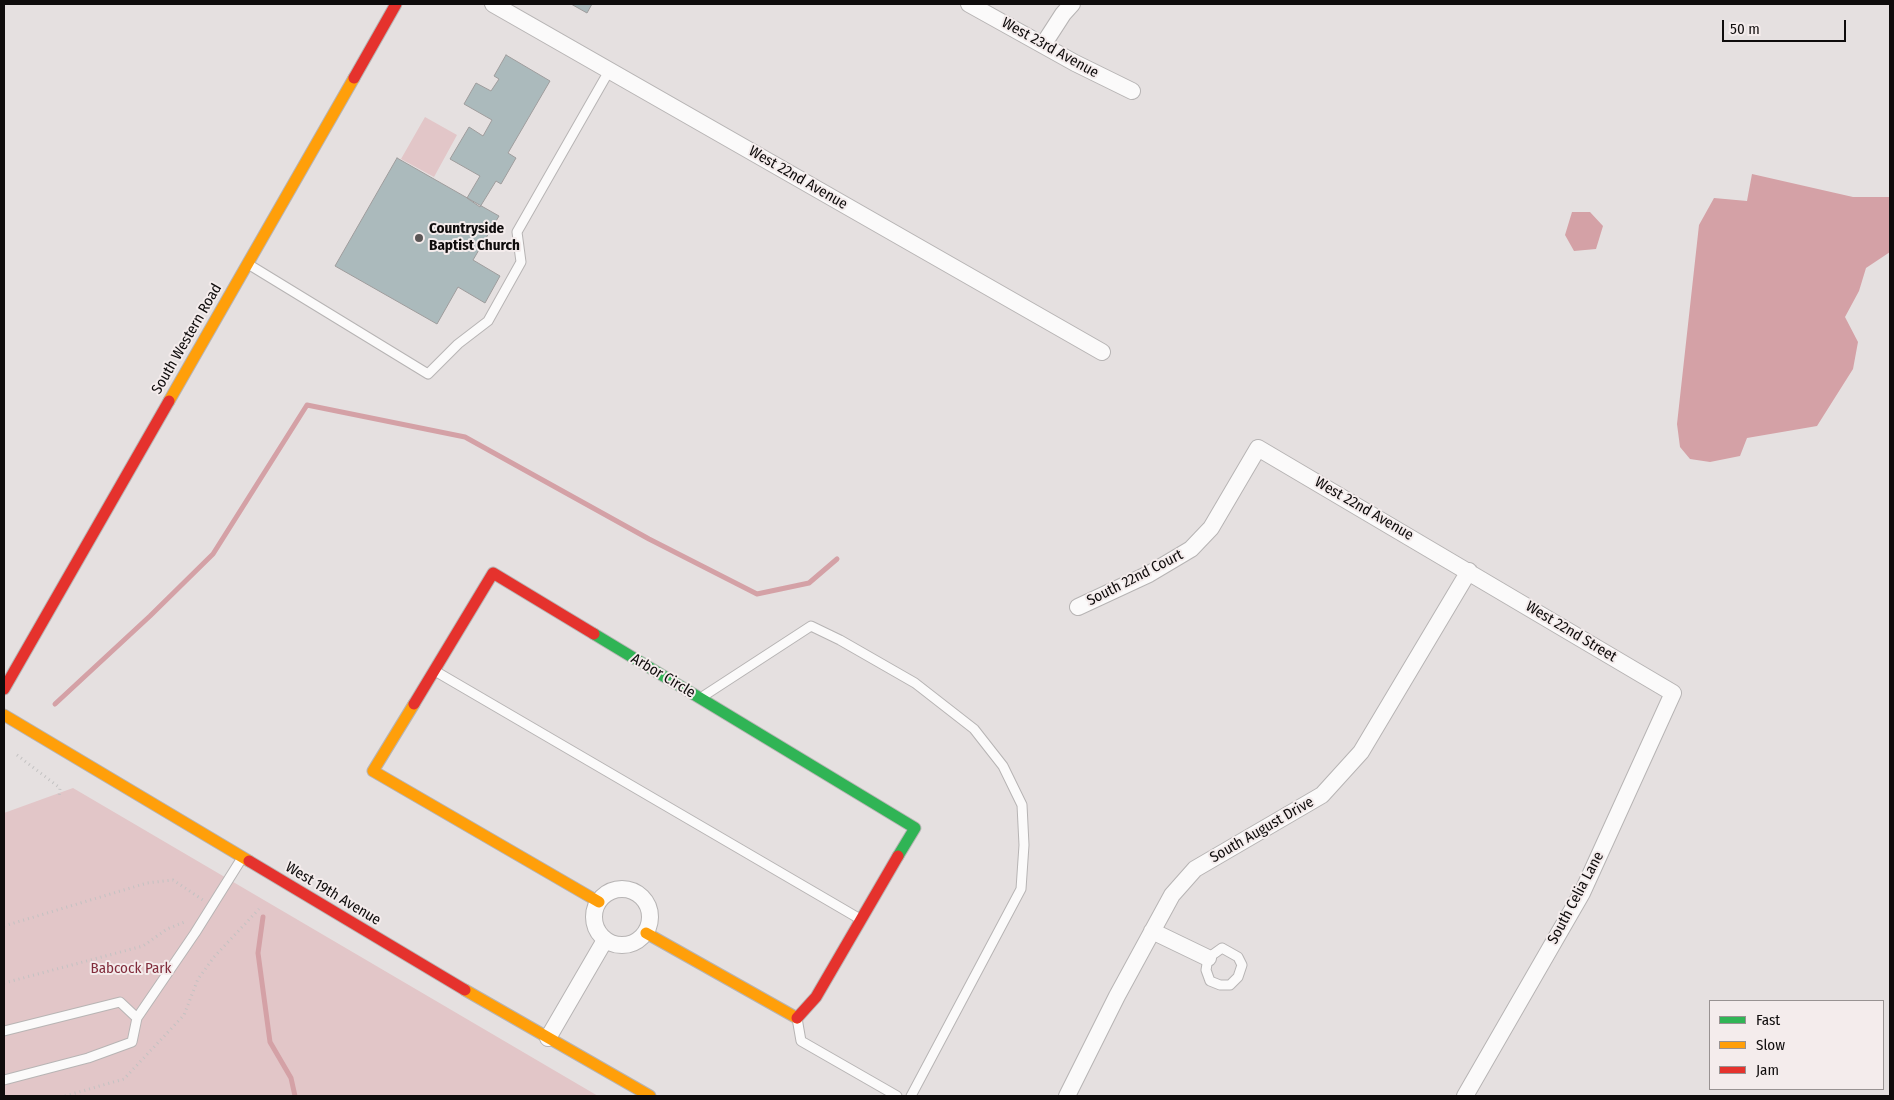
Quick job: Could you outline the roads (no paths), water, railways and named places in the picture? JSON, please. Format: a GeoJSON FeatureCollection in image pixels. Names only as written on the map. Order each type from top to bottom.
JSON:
{"type":"FeatureCollection","features":[{"type":"Feature","properties":{"kind":"street","name":"South Western Road"},"geometry":{"type":"LineString","coordinates":[[4,689],[396,4]]}},
{"type":"Feature","properties":{"kind":"street","name":"West 22nd Avenue"},"geometry":{"type":"LineString","coordinates":[[493,4],[1102,352]]}},
{"type":"Feature","properties":{"kind":"street","name":"West 23rd Avenue"},"geometry":{"type":"LineString","coordinates":[[969,4],[1075,64],[1132,91]]}},
{"type":"Feature","properties":{"kind":"street"},"geometry":{"type":"LineString","coordinates":[[1043,45],[1063,14],[1072,4]]}},
{"type":"Feature","properties":{"kind":"street","name":"West 22nd Avenue"},"geometry":{"type":"LineString","coordinates":[[1258,448],[1469,571]]}},
{"type":"Feature","properties":{"kind":"street","name":"South 22nd Court"},"geometry":{"type":"LineString","coordinates":[[1078,607],[1149,574],[1191,550],[1211,528],[1258,448]]}},
{"type":"Feature","properties":{"kind":"street","name":"West 22nd Street"},"geometry":{"type":"LineString","coordinates":[[1469,571],[1673,693]]}},
{"type":"Feature","properties":{"kind":"street","name":"South August Drive"},"geometry":{"type":"LineString","coordinates":[[1067,1096],[1117,996],[1172,895],[1195,869],[1322,795],[1361,752],[1469,571]]}},
{"type":"Feature","properties":{"kind":"street","name":"Arbor Circle"},"geometry":{"type":"LineString","coordinates":[[599,902],[373,771],[493,573],[915,828],[816,997],[797,1018]]}},
{"type":"Feature","properties":{"kind":"street","name":"South Celia Lane"},"geometry":{"type":"LineString","coordinates":[[1465,1096],[1582,893],[1673,693]]}},
{"type":"Feature","properties":{"kind":"street","name":"West 19th Avenue"},"geometry":{"type":"LineString","coordinates":[[4,715],[242,858],[650,1096]]}},
{"type":"Feature","properties":{"kind":"street"},"geometry":{"type":"LineString","coordinates":[[621,889],[638,894],[649,908],[650,925],[646,933],[640,940],[622,946],[605,940],[599,934],[594,918],[599,902],[604,895],[621,889]]}},
{"type":"Feature","properties":{"kind":"street"},"geometry":{"type":"LineString","coordinates":[[1152,931],[1208,958]]}},
{"type":"Feature","properties":{"kind":"street"},"geometry":{"type":"LineString","coordinates":[[646,933],[797,1018]]}},
{"type":"Feature","properties":{"kind":"street"},"geometry":{"type":"LineString","coordinates":[[548,1038],[605,940]]}},
{"type":"Feature","properties":{"kind":"lane"},"geometry":{"type":"LineString","coordinates":[[247,264],[428,374],[458,344],[488,321],[521,262],[517,232],[610,71]]}},
{"type":"Feature","properties":{"kind":"lane"},"geometry":{"type":"LineString","coordinates":[[700,698],[811,626],[840,640],[915,683],[974,729],[1003,766],[1022,805],[1024,845],[1021,889],[911,1096]]}},
{"type":"Feature","properties":{"kind":"lane"},"geometry":{"type":"LineString","coordinates":[[434,670],[862,921]]}},
{"type":"Feature","properties":{"kind":"lane"},"geometry":{"type":"LineString","coordinates":[[4,1080],[88,1058],[132,1042],[137,1018],[242,858]]}},
{"type":"Feature","properties":{"kind":"lane"},"geometry":{"type":"LineString","coordinates":[[1222,948],[1233,952],[1242,964],[1238,977],[1230,985],[1220,985],[1210,980],[1206,970],[1208,958],[1222,948]]}},
{"type":"Feature","properties":{"kind":"lane"},"geometry":{"type":"LineString","coordinates":[[4,1031],[120,1002],[137,1018]]}},
{"type":"Feature","properties":{"kind":"lane"},"geometry":{"type":"LineString","coordinates":[[797,1018],[801,1040],[897,1096]]}},
{"type":"Feature","properties":{"kind":"waterway"},"geometry":{"type":"LineString","coordinates":[[55,704],[150,616],[213,554],[307,405],[465,437],[649,539],[757,594],[809,583],[837,559]]}},
{"type":"Feature","properties":{"kind":"waterway"},"geometry":{"type":"LineString","coordinates":[[263,917],[258,953],[270,1042],[291,1078],[295,1096]]}},
{"type":"Feature","properties":{"kind":"place","name":"Countryside Baptist Church"},"geometry":{"type":"Point","coordinates":[419,238]}},
{"type":"Feature","properties":{"kind":"park label","name":"Babcock Park"},"geometry":{"type":"Point","coordinates":[131,969]}}]}
